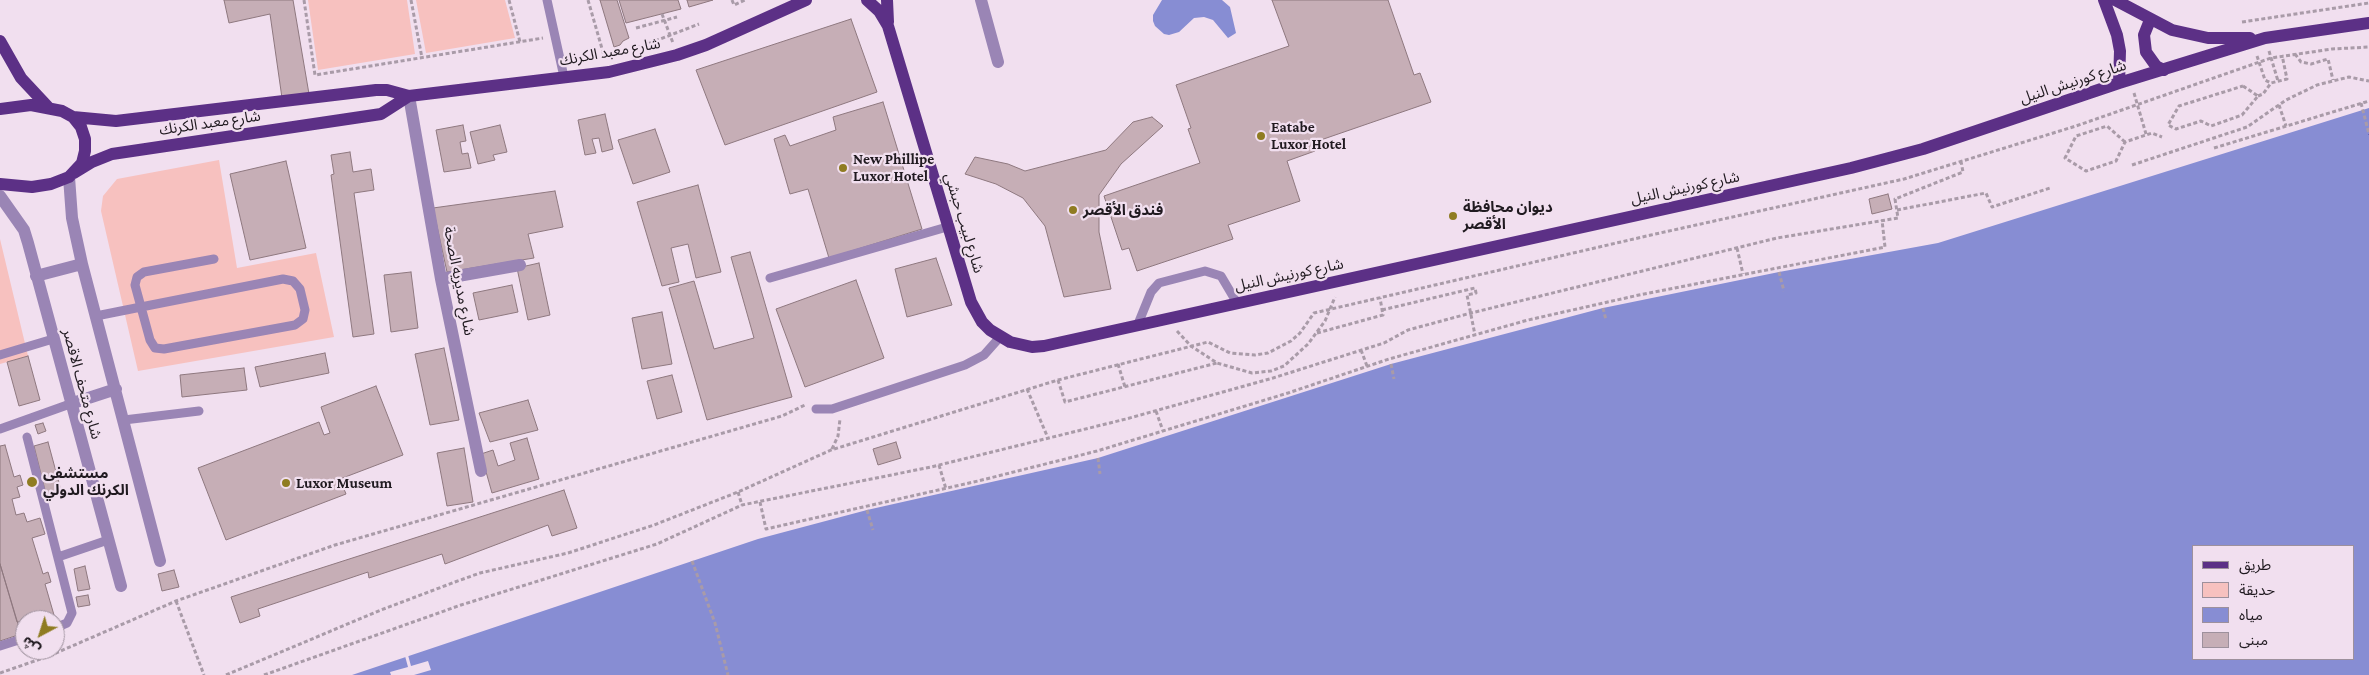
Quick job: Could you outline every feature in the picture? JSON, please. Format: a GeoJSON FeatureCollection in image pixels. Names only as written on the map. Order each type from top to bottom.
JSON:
{"type":"FeatureCollection","features":[{"type":"Feature","properties":{"kind":"main road","name":"شارع معبد الكرنك"},"geometry":{"type":"LineString","coordinates":[[49,108],[62,111],[73,118],[116,121],[376,90],[393,91],[409,96],[609,72],[636,67],[706,45],[806,0]]}},
{"type":"Feature","properties":{"kind":"main road","name":"شارع لبيب حبشي"},"geometry":{"type":"LineString","coordinates":[[867,0],[879,11],[888,26],[971,302],[982,322],[1000,337]]}},
{"type":"Feature","properties":{"kind":"main road"},"geometry":{"type":"LineString","coordinates":[[887,0],[888,26]]}},
{"type":"Feature","properties":{"kind":"main road"},"geometry":{"type":"LineString","coordinates":[[2104,0],[2117,35],[2124,82]]}},
{"type":"Feature","properties":{"kind":"main road"},"geometry":{"type":"LineString","coordinates":[[2115,0],[2172,30],[2199,37],[2265,38]]}},
{"type":"Feature","properties":{"kind":"main road"},"geometry":{"type":"LineString","coordinates":[[2150,20],[2144,35],[2146,52],[2156,66],[2164,70]]}},
{"type":"Feature","properties":{"kind":"main road","name":"شارع كورنيش النيل"},"geometry":{"type":"LineString","coordinates":[[1000,337],[1021,345],[1044,346],[1867,164],[1930,146],[2265,38],[2369,23]]}},
{"type":"Feature","properties":{"kind":"main road"},"geometry":{"type":"LineString","coordinates":[[0,41],[20,78],[49,108]]}},
{"type":"Feature","properties":{"kind":"main road","name":"شارع معبد الكرنك"},"geometry":{"type":"LineString","coordinates":[[0,184],[32,187],[51,184],[72,175],[92,162],[112,154],[381,114],[409,96]]}},
{"type":"Feature","properties":{"kind":"main road"},"geometry":{"type":"LineString","coordinates":[[0,109],[31,105],[49,108]]}},
{"type":"Feature","properties":{"kind":"main road"},"geometry":{"type":"LineString","coordinates":[[72,175],[84,157],[85,139],[81,127],[73,118]]}},
{"type":"Feature","properties":{"kind":"street"},"geometry":{"type":"LineString","coordinates":[[981,0],[998,62]]}},
{"type":"Feature","properties":{"kind":"street","name":"شارع مديريه الصحة"},"geometry":{"type":"LineString","coordinates":[[409,96],[441,279],[481,471]]}},
{"type":"Feature","properties":{"kind":"street","name":"شارع متحف الاقصر"},"geometry":{"type":"LineString","coordinates":[[72,175],[72,218],[82,264],[160,562]]}},
{"type":"Feature","properties":{"kind":"street","name":"شارع متحف الاقصر"},"geometry":{"type":"LineString","coordinates":[[0,196],[24,230],[70,404],[122,586]]}},
{"type":"Feature","properties":{"kind":"street"},"geometry":{"type":"LineString","coordinates":[[36,276],[82,264]]}},
{"type":"Feature","properties":{"kind":"street"},"geometry":{"type":"LineString","coordinates":[[441,279],[520,265]]}},
{"type":"Feature","properties":{"kind":"street"},"geometry":{"type":"LineString","coordinates":[[70,404],[116,388]]}},
{"type":"Feature","properties":{"kind":"lane"},"geometry":{"type":"LineString","coordinates":[[547,0],[564,77]]}},
{"type":"Feature","properties":{"kind":"lane"},"geometry":{"type":"LineString","coordinates":[[770,278],[947,227]]}},
{"type":"Feature","properties":{"kind":"lane"},"geometry":{"type":"LineString","coordinates":[[96,316],[141,307],[283,279],[297,284],[305,310],[303,320],[295,325],[159,349],[152,345],[141,307],[135,285],[140,274],[214,259]]}},
{"type":"Feature","properties":{"kind":"lane"},"geometry":{"type":"LineString","coordinates":[[1138,324],[1151,292],[1159,283],[1205,271],[1221,276],[1237,303]]}},
{"type":"Feature","properties":{"kind":"lane"},"geometry":{"type":"LineString","coordinates":[[816,409],[824,410],[840,406],[975,361],[993,347],[1000,337]]}},
{"type":"Feature","properties":{"kind":"lane"},"geometry":{"type":"LineString","coordinates":[[0,355],[53,339]]}},
{"type":"Feature","properties":{"kind":"lane"},"geometry":{"type":"LineString","coordinates":[[0,429],[70,404]]}},
{"type":"Feature","properties":{"kind":"lane"},"geometry":{"type":"LineString","coordinates":[[124,420],[199,411]]}},
{"type":"Feature","properties":{"kind":"lane"},"geometry":{"type":"LineString","coordinates":[[27,437],[72,613],[65,624]]}},
{"type":"Feature","properties":{"kind":"lane"},"geometry":{"type":"LineString","coordinates":[[58,557],[108,540]]}},
{"type":"Feature","properties":{"kind":"lane"},"geometry":{"type":"LineString","coordinates":[[0,646],[15,641]]}},
{"type":"Feature","properties":{"kind":"path"},"geometry":{"type":"LineString","coordinates":[[304,0],[315,75],[555,36]]}},
{"type":"Feature","properties":{"kind":"path"},"geometry":{"type":"LineString","coordinates":[[411,0],[422,58]]}},
{"type":"Feature","properties":{"kind":"path"},"geometry":{"type":"LineString","coordinates":[[509,0],[520,42]]}},
{"type":"Feature","properties":{"kind":"path"},"geometry":{"type":"LineString","coordinates":[[588,0],[609,72]]}},
{"type":"Feature","properties":{"kind":"path"},"geometry":{"type":"LineString","coordinates":[[732,0],[734,5],[746,0]]}},
{"type":"Feature","properties":{"kind":"path"},"geometry":{"type":"LineString","coordinates":[[2240,22],[2369,4]]}},
{"type":"Feature","properties":{"kind":"path"},"geometry":{"type":"LineString","coordinates":[[662,14],[671,37]]}},
{"type":"Feature","properties":{"kind":"path"},"geometry":{"type":"LineString","coordinates":[[636,28],[677,17]]}},
{"type":"Feature","properties":{"kind":"path"},"geometry":{"type":"LineString","coordinates":[[636,67],[630,51],[671,37],[699,24]]}},
{"type":"Feature","properties":{"kind":"path"},"geometry":{"type":"LineString","coordinates":[[2265,38],[2278,81]]}},
{"type":"Feature","properties":{"kind":"path"},"geometry":{"type":"LineString","coordinates":[[226,675],[381,610],[480,573],[568,552],[637,531],[738,492],[832,450],[1027,389],[1208,342],[1230,353],[1255,355],[1268,352],[1291,341],[1300,333],[1314,313],[1904,180],[1961,160],[2076,126],[2271,58],[2369,47]]}},
{"type":"Feature","properties":{"kind":"path"},"geometry":{"type":"LineString","coordinates":[[2258,96],[2243,86],[2179,106],[2168,125],[2176,129],[2201,121],[2211,126],[2242,115],[2271,83],[2287,79],[2280,50]]}},
{"type":"Feature","properties":{"kind":"path"},"geometry":{"type":"LineString","coordinates":[[2295,54],[2301,62],[2311,64],[2328,59],[2333,80]]}},
{"type":"Feature","properties":{"kind":"path"},"geometry":{"type":"LineString","coordinates":[[2257,56],[2265,80],[2271,83]]}},
{"type":"Feature","properties":{"kind":"path"},"geometry":{"type":"LineString","coordinates":[[2132,164],[2246,127],[2260,120],[2278,105],[2301,92],[2333,80],[2349,77],[2369,81]]}},
{"type":"Feature","properties":{"kind":"path"},"geometry":{"type":"LineString","coordinates":[[2124,82],[2137,104],[2146,134]]}},
{"type":"Feature","properties":{"kind":"path"},"geometry":{"type":"LineString","coordinates":[[2214,148],[2369,101]]}},
{"type":"Feature","properties":{"kind":"path"},"geometry":{"type":"LineString","coordinates":[[2361,103],[2369,134]]}},
{"type":"Feature","properties":{"kind":"path"},"geometry":{"type":"LineString","coordinates":[[2278,105],[2286,126]]}},
{"type":"Feature","properties":{"kind":"path"},"geometry":{"type":"LineString","coordinates":[[2125,142],[2107,126],[2076,136],[2065,158],[2086,171],[2116,161],[2125,142],[2152,133],[2162,137]]}},
{"type":"Feature","properties":{"kind":"path"},"geometry":{"type":"LineString","coordinates":[[264,675],[461,606],[657,544],[742,504],[939,465],[1156,411],[1273,378],[1384,343],[1408,330],[1471,313],[1777,238],[1898,218],[1895,199],[1962,172],[1961,160]]}},
{"type":"Feature","properties":{"kind":"path"},"geometry":{"type":"LineString","coordinates":[[1897,210],[1986,192],[1992,207],[2050,188]]}},
{"type":"Feature","properties":{"kind":"path"},"geometry":{"type":"LineString","coordinates":[[760,501],[766,529],[1097,451],[1366,366],[1537,318],[1743,274],[1885,247],[1882,220]]}},
{"type":"Feature","properties":{"kind":"path"},"geometry":{"type":"LineString","coordinates":[[1737,248],[1743,274]]}},
{"type":"Feature","properties":{"kind":"path"},"geometry":{"type":"LineString","coordinates":[[1779,272],[1784,291]]}},
{"type":"Feature","properties":{"kind":"path"},"geometry":{"type":"LineString","coordinates":[[1168,318],[1191,346],[1217,363],[1252,373],[1271,371],[1292,361],[1317,333],[1330,310],[1338,282]]}},
{"type":"Feature","properties":{"kind":"path"},"geometry":{"type":"LineString","coordinates":[[1382,310],[1475,288],[1476,293],[1467,295],[1475,335]]}},
{"type":"Feature","properties":{"kind":"path"},"geometry":{"type":"LineString","coordinates":[[1317,333],[1383,315],[1380,298]]}},
{"type":"Feature","properties":{"kind":"path"},"geometry":{"type":"LineString","coordinates":[[1603,308],[1606,320]]}},
{"type":"Feature","properties":{"kind":"path"},"geometry":{"type":"LineString","coordinates":[[1361,350],[1366,366]]}},
{"type":"Feature","properties":{"kind":"path"},"geometry":{"type":"LineString","coordinates":[[1058,380],[1065,402],[1217,363]]}},
{"type":"Feature","properties":{"kind":"path"},"geometry":{"type":"LineString","coordinates":[[1118,364],[1125,387]]}},
{"type":"Feature","properties":{"kind":"path"},"geometry":{"type":"LineString","coordinates":[[1391,364],[1394,379]]}},
{"type":"Feature","properties":{"kind":"path"},"geometry":{"type":"LineString","coordinates":[[1271,371],[1273,378]]}},
{"type":"Feature","properties":{"kind":"path"},"geometry":{"type":"LineString","coordinates":[[1027,389],[1048,438]]}},
{"type":"Feature","properties":{"kind":"path"},"geometry":{"type":"LineString","coordinates":[[0,673],[49,656],[176,601],[335,545],[513,492],[782,416],[805,405],[816,409]]}},
{"type":"Feature","properties":{"kind":"path"},"geometry":{"type":"LineString","coordinates":[[832,450],[838,436],[840,406]]}},
{"type":"Feature","properties":{"kind":"path"},"geometry":{"type":"LineString","coordinates":[[1156,411],[1163,431]]}},
{"type":"Feature","properties":{"kind":"path"},"geometry":{"type":"LineString","coordinates":[[1098,458],[1100,474]]}},
{"type":"Feature","properties":{"kind":"path"},"geometry":{"type":"LineString","coordinates":[[939,465],[946,488]]}},
{"type":"Feature","properties":{"kind":"path"},"geometry":{"type":"LineString","coordinates":[[738,492],[742,504]]}},
{"type":"Feature","properties":{"kind":"path"},"geometry":{"type":"LineString","coordinates":[[867,510],[873,530]]}},
{"type":"Feature","properties":{"kind":"path"},"geometry":{"type":"LineString","coordinates":[[692,561],[715,624],[728,675]]}},
{"type":"Feature","properties":{"kind":"path"},"geometry":{"type":"LineString","coordinates":[[176,601],[204,675]]}},
{"type":"Feature","properties":{"kind":"green space"},"geometry":{"type":"Polygon","coordinates":[[[308,0],[407,0],[415,54],[318,70],[308,0]]]}},
{"type":"Feature","properties":{"kind":"green space"},"geometry":{"type":"Polygon","coordinates":[[[416,0],[505,0],[515,38],[426,53],[416,0]]]}},
{"type":"Feature","properties":{"kind":"green space"},"geometry":{"type":"Polygon","coordinates":[[[219,160],[237,268],[316,253],[334,337],[138,371],[101,211],[103,196],[117,179],[219,160]]]}},
{"type":"Feature","properties":{"kind":"green space"},"geometry":{"type":"Polygon","coordinates":[[[0,239],[28,356],[0,364],[0,239]]]}},
{"type":"Feature","properties":{"kind":"water"},"geometry":{"type":"Polygon","coordinates":[[[1162,0],[1222,0],[1230,7],[1236,33],[1228,38],[1213,20],[1204,17],[1194,18],[1179,32],[1169,35],[1164,34],[1155,26],[1153,21],[1153,15],[1162,0]]]}},
{"type":"Feature","properties":{"kind":"water"},"geometry":{"type":"Polygon","coordinates":[[[2369,108],[2369,675],[352,675],[758,539],[867,510],[1098,458],[1391,364],[1603,308],[1779,272],[1938,243],[2369,108]]]}},
{"type":"Feature","properties":{"kind":"pier"},"geometry":{"type":"Polygon","coordinates":[[[408,655],[411,666],[428,661],[431,670],[414,675],[391,675],[390,672],[408,667],[405,656],[408,655]]]}},
{"type":"Feature","properties":{"kind":"building"},"geometry":{"type":"Polygon","coordinates":[[[224,0],[293,0],[309,94],[282,98],[270,14],[229,23],[224,0]]]}},
{"type":"Feature","properties":{"kind":"building"},"geometry":{"type":"Polygon","coordinates":[[[600,0],[617,0],[629,38],[620,45],[614,47],[600,0]]]}},
{"type":"Feature","properties":{"kind":"building"},"geometry":{"type":"Polygon","coordinates":[[[619,0],[678,0],[681,9],[626,23],[619,0]]]}},
{"type":"Feature","properties":{"kind":"building"},"geometry":{"type":"Polygon","coordinates":[[[687,0],[713,0],[689,7],[687,0]]]}},
{"type":"Feature","properties":{"kind":"building","name":"Eatabe Luxor Hotel"},"geometry":{"type":"Polygon","coordinates":[[[1272,0],[1388,0],[1414,75],[1420,73],[1431,102],[1312,143],[1315,151],[1287,161],[1300,201],[1228,225],[1233,239],[1137,271],[1129,248],[1122,250],[1104,196],[1200,163],[1188,129],[1191,128],[1176,85],[1289,46],[1272,0]]]}},
{"type":"Feature","properties":{"kind":"building"},"geometry":{"type":"Polygon","coordinates":[[[851,19],[877,92],[725,145],[696,70],[851,19]]]}},
{"type":"Feature","properties":{"kind":"building","name":"New Phillipe Luxor Hotel"},"geometry":{"type":"Polygon","coordinates":[[[883,102],[922,229],[829,258],[808,189],[790,194],[774,139],[785,135],[790,146],[836,130],[833,117],[883,102]]]}},
{"type":"Feature","properties":{"kind":"building"},"geometry":{"type":"Polygon","coordinates":[[[605,114],[613,149],[602,152],[599,138],[592,139],[596,153],[585,155],[578,120],[605,114]]]}},
{"type":"Feature","properties":{"kind":"building"},"geometry":{"type":"Polygon","coordinates":[[[1152,117],[1163,126],[1121,164],[1099,195],[1099,232],[1111,289],[1064,297],[1045,226],[1023,198],[996,184],[965,174],[975,157],[1008,164],[1025,171],[1106,150],[1133,122],[1152,117]]]}},
{"type":"Feature","properties":{"kind":"building"},"geometry":{"type":"Polygon","coordinates":[[[463,125],[466,141],[460,142],[462,154],[468,153],[471,168],[444,172],[436,130],[463,125]]]}},
{"type":"Feature","properties":{"kind":"building"},"geometry":{"type":"Polygon","coordinates":[[[500,125],[507,152],[493,155],[495,160],[478,164],[470,132],[500,125]]]}},
{"type":"Feature","properties":{"kind":"building"},"geometry":{"type":"Polygon","coordinates":[[[655,129],[670,172],[633,184],[618,140],[655,129]]]}},
{"type":"Feature","properties":{"kind":"building"},"geometry":{"type":"Polygon","coordinates":[[[350,152],[353,172],[371,169],[374,190],[354,193],[374,334],[353,337],[331,175],[334,174],[331,155],[350,152]]]}},
{"type":"Feature","properties":{"kind":"building"},"geometry":{"type":"Polygon","coordinates":[[[286,161],[306,248],[250,260],[230,174],[286,161]]]}},
{"type":"Feature","properties":{"kind":"building"},"geometry":{"type":"Polygon","coordinates":[[[698,185],[721,272],[696,278],[688,244],[671,248],[679,282],[662,286],[637,202],[698,185]]]}},
{"type":"Feature","properties":{"kind":"building"},"geometry":{"type":"Polygon","coordinates":[[[555,191],[563,227],[528,234],[534,258],[447,272],[433,208],[555,191]]]}},
{"type":"Feature","properties":{"kind":"building"},"geometry":{"type":"Polygon","coordinates":[[[1888,194],[1892,209],[1872,214],[1869,199],[1888,194]]]}},
{"type":"Feature","properties":{"kind":"building"},"geometry":{"type":"Polygon","coordinates":[[[750,252],[792,397],[707,420],[669,288],[694,281],[714,349],[754,338],[731,257],[750,252]]]}},
{"type":"Feature","properties":{"kind":"building"},"geometry":{"type":"Polygon","coordinates":[[[936,258],[952,305],[907,317],[895,269],[936,258]]]}},
{"type":"Feature","properties":{"kind":"building"},"geometry":{"type":"Polygon","coordinates":[[[539,263],[550,315],[528,320],[517,268],[539,263]]]}},
{"type":"Feature","properties":{"kind":"building"},"geometry":{"type":"Polygon","coordinates":[[[411,272],[418,328],[391,332],[384,275],[411,272]]]}},
{"type":"Feature","properties":{"kind":"building"},"geometry":{"type":"Polygon","coordinates":[[[856,280],[884,358],[805,387],[776,309],[856,280]]]}},
{"type":"Feature","properties":{"kind":"building"},"geometry":{"type":"Polygon","coordinates":[[[512,285],[518,312],[479,320],[473,293],[512,285]]]}},
{"type":"Feature","properties":{"kind":"building"},"geometry":{"type":"Polygon","coordinates":[[[662,312],[672,364],[642,369],[632,318],[662,312]]]}},
{"type":"Feature","properties":{"kind":"building"},"geometry":{"type":"Polygon","coordinates":[[[444,348],[459,420],[430,425],[415,354],[444,348]]]}},
{"type":"Feature","properties":{"kind":"building"},"geometry":{"type":"Polygon","coordinates":[[[325,353],[329,373],[260,387],[255,367],[325,353]]]}},
{"type":"Feature","properties":{"kind":"building"},"geometry":{"type":"Polygon","coordinates":[[[28,356],[40,400],[19,406],[7,362],[28,356]]]}},
{"type":"Feature","properties":{"kind":"building"},"geometry":{"type":"Polygon","coordinates":[[[244,368],[247,390],[182,397],[180,375],[244,368]]]}},
{"type":"Feature","properties":{"kind":"building"},"geometry":{"type":"Polygon","coordinates":[[[672,375],[682,412],[657,419],[647,381],[672,375]]]}},
{"type":"Feature","properties":{"kind":"building"},"geometry":{"type":"Polygon","coordinates":[[[376,386],[403,455],[340,479],[346,494],[226,540],[198,468],[319,422],[324,435],[330,433],[321,407],[376,386]]]}},
{"type":"Feature","properties":{"kind":"building"},"geometry":{"type":"Polygon","coordinates":[[[528,400],[538,430],[490,442],[479,413],[528,400]]]}},
{"type":"Feature","properties":{"kind":"building"},"geometry":{"type":"Polygon","coordinates":[[[43,423],[46,431],[38,434],[35,425],[43,423]]]}},
{"type":"Feature","properties":{"kind":"building"},"geometry":{"type":"Polygon","coordinates":[[[527,438],[539,479],[492,493],[481,454],[493,450],[498,466],[515,460],[510,443],[527,438]]]}},
{"type":"Feature","properties":{"kind":"building"},"geometry":{"type":"Polygon","coordinates":[[[48,442],[62,494],[47,498],[34,446],[48,442]]]}},
{"type":"Feature","properties":{"kind":"building"},"geometry":{"type":"Polygon","coordinates":[[[896,442],[901,458],[878,465],[873,449],[896,442]]]}},
{"type":"Feature","properties":{"kind":"building"},"geometry":{"type":"Polygon","coordinates":[[[5,445],[14,477],[20,475],[23,485],[17,487],[20,497],[12,499],[16,515],[24,513],[27,522],[40,518],[45,534],[32,538],[43,574],[48,572],[51,582],[45,584],[53,610],[15,610],[15,615],[0,564],[0,446],[5,445]]]}},
{"type":"Feature","properties":{"kind":"building"},"geometry":{"type":"Polygon","coordinates":[[[464,448],[473,502],[447,506],[437,453],[464,448]]]}},
{"type":"Feature","properties":{"kind":"building"},"geometry":{"type":"Polygon","coordinates":[[[564,490],[577,528],[552,536],[548,525],[445,564],[442,554],[369,578],[368,572],[258,609],[260,616],[240,623],[231,597],[564,490]]]}},
{"type":"Feature","properties":{"kind":"building"},"geometry":{"type":"Polygon","coordinates":[[[0,564],[15,614],[15,636],[0,641],[0,564]]]}},
{"type":"Feature","properties":{"kind":"building"},"geometry":{"type":"Polygon","coordinates":[[[85,566],[90,589],[78,591],[74,569],[85,566]]]}},
{"type":"Feature","properties":{"kind":"building"},"geometry":{"type":"Polygon","coordinates":[[[174,570],[179,587],[162,591],[158,574],[174,570]]]}},
{"type":"Feature","properties":{"kind":"building"},"geometry":{"type":"Polygon","coordinates":[[[88,595],[90,605],[78,607],[76,597],[88,595]]]}},
{"type":"Feature","properties":{"kind":"place","name":"Eatabe Luxor Hotel"},"geometry":{"type":"Point","coordinates":[1261,136]}},
{"type":"Feature","properties":{"kind":"place","name":"New Phillipe Luxor Hotel"},"geometry":{"type":"Point","coordinates":[843,168]}},
{"type":"Feature","properties":{"kind":"place","name":"فندق الأقصر"},"geometry":{"type":"Point","coordinates":[1073,210]}},
{"type":"Feature","properties":{"kind":"place","name":"ديوان محافظة الأقصر"},"geometry":{"type":"Point","coordinates":[1453,216]}},
{"type":"Feature","properties":{"kind":"place","name":"مستشفى الكرنك الدولي"},"geometry":{"type":"Point","coordinates":[32,482]}},
{"type":"Feature","properties":{"kind":"place","name":"Luxor Museum"},"geometry":{"type":"Point","coordinates":[286,483]}}]}
